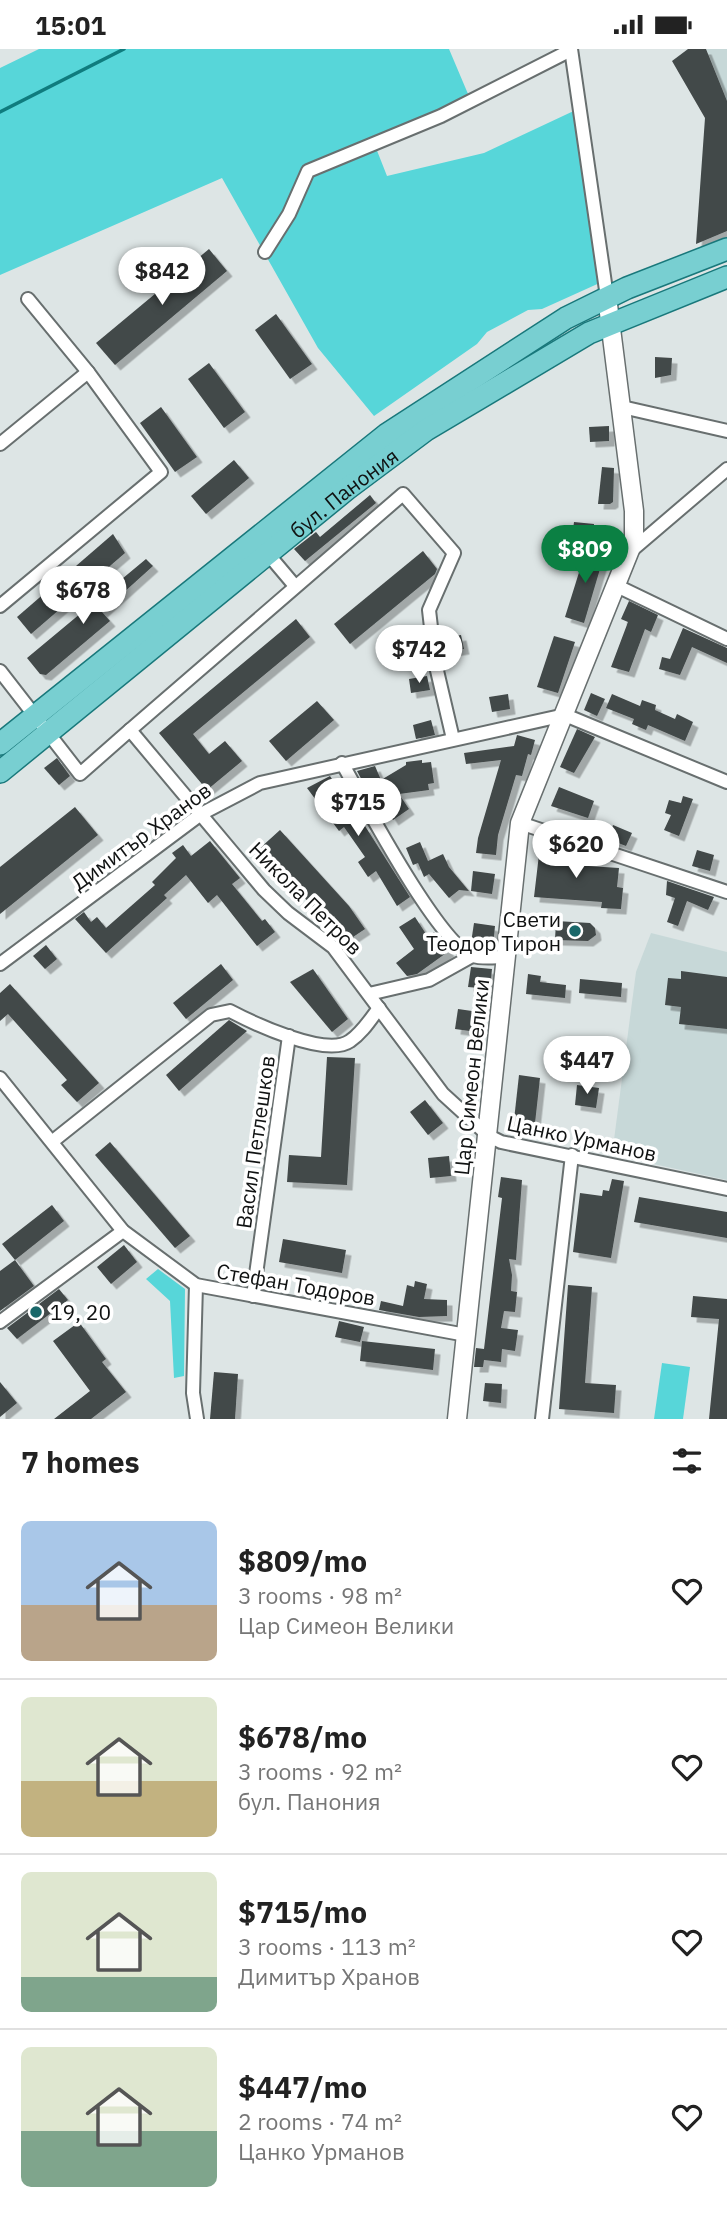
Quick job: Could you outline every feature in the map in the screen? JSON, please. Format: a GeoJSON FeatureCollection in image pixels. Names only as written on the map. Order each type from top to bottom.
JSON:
{"type":"FeatureCollection","features":[{"type":"Feature","properties":{"kind":"main road","name":"бул. Панония"},"geometry":{"type":"LineString","coordinates":[[0,772],[43,723],[387,434],[566,318],[607,297],[727,249]]}},
{"type":"Feature","properties":{"kind":"main road","name":"бул. Панония"},"geometry":{"type":"LineString","coordinates":[[0,744],[43,723],[268,554],[426,430],[589,333],[727,277]]}},
{"type":"Feature","properties":{"kind":"main road","name":"Цар Симеон Велики"},"geometry":{"type":"LineString","coordinates":[[457,1419],[520,823],[631,551],[634,511],[607,297]]}},
{"type":"Feature","properties":{"kind":"street"},"geometry":{"type":"LineString","coordinates":[[265,252],[289,214],[309,171],[441,116],[571,49],[607,297]]}},
{"type":"Feature","properties":{"kind":"street"},"geometry":{"type":"LineString","coordinates":[[0,606],[161,472],[88,372],[28,299]]}},
{"type":"Feature","properties":{"kind":"street"},"geometry":{"type":"LineString","coordinates":[[0,444],[88,372]]}},
{"type":"Feature","properties":{"kind":"street"},"geometry":{"type":"LineString","coordinates":[[622,407],[727,431]]}},
{"type":"Feature","properties":{"kind":"street","name":"Цар Симеон Велики"},"geometry":{"type":"LineString","coordinates":[[631,551],[727,469]]}},
{"type":"Feature","properties":{"kind":"street"},"geometry":{"type":"LineString","coordinates":[[0,671],[80,774],[403,494],[454,553],[429,610],[435,662],[453,739]]}},
{"type":"Feature","properties":{"kind":"street"},"geometry":{"type":"LineString","coordinates":[[268,554],[295,586]]}},
{"type":"Feature","properties":{"kind":"street"},"geometry":{"type":"LineString","coordinates":[[617,586],[727,639]]}},
{"type":"Feature","properties":{"kind":"street"},"geometry":{"type":"LineString","coordinates":[[565,715],[727,782]]}},
{"type":"Feature","properties":{"kind":"street","name":"Димитър Хранов"},"geometry":{"type":"LineString","coordinates":[[0,964],[201,814],[260,783],[565,715]]}},
{"type":"Feature","properties":{"kind":"street","name":"Никола Петров"},"geometry":{"type":"LineString","coordinates":[[130,730],[272,898],[333,947],[443,1094]]}},
{"type":"Feature","properties":{"kind":"street"},"geometry":{"type":"LineString","coordinates":[[342,764],[382,834],[449,940],[472,956]]}},
{"type":"Feature","properties":{"kind":"street"},"geometry":{"type":"LineString","coordinates":[[520,823],[727,892]]}},
{"type":"Feature","properties":{"kind":"street"},"geometry":{"type":"LineString","coordinates":[[369,994],[429,981],[472,956],[506,957]]}},
{"type":"Feature","properties":{"kind":"street"},"geometry":{"type":"LineString","coordinates":[[53,1141],[211,1015],[230,1011],[262,1028],[324,1045],[349,1043],[379,1008]]}},
{"type":"Feature","properties":{"kind":"street","name":"Васил Петлешков"},"geometry":{"type":"LineString","coordinates":[[253,1296],[289,1036]]}},
{"type":"Feature","properties":{"kind":"street","name":"Стефан Тодоров"},"geometry":{"type":"LineString","coordinates":[[0,1077],[123,1231],[196,1285],[466,1335]]}},
{"type":"Feature","properties":{"kind":"street","name":"Цанко Урманов"},"geometry":{"type":"LineString","coordinates":[[443,1094],[489,1136],[501,1142],[727,1189]]}},
{"type":"Feature","properties":{"kind":"street"},"geometry":{"type":"LineString","coordinates":[[542,1419],[572,1155]]}},
{"type":"Feature","properties":{"kind":"street"},"geometry":{"type":"LineString","coordinates":[[0,1322],[123,1231]]}},
{"type":"Feature","properties":{"kind":"street"},"geometry":{"type":"LineString","coordinates":[[196,1285],[193,1393],[197,1419]]}},
{"type":"Feature","properties":{"kind":"shaded area"},"geometry":{"type":"Polygon","coordinates":[[[39,49],[449,49],[471,101],[374,143],[387,176],[484,153],[580,108],[604,281],[542,309],[528,310],[487,332],[477,344],[374,416],[318,348],[222,178],[0,275],[0,68],[39,49]]]}},
{"type":"Feature","properties":{"kind":"shaded area"},"geometry":{"type":"Polygon","coordinates":[[[706,49],[727,49],[727,101],[706,49]]]}},
{"type":"Feature","properties":{"kind":"shaded area"},"geometry":{"type":"Polygon","coordinates":[[[651,933],[727,952],[727,1180],[612,1155],[636,972],[651,933]]]}},
{"type":"Feature","properties":{"kind":"shaded area"},"geometry":{"type":"Polygon","coordinates":[[[158,1269],[185,1289],[184,1376],[174,1378],[170,1301],[146,1279],[158,1269]]]}},
{"type":"Feature","properties":{"kind":"shaded area"},"geometry":{"type":"Polygon","coordinates":[[[662,1363],[690,1367],[683,1419],[654,1419],[662,1363]]]}},
{"type":"Feature","properties":{"kind":"building"},"geometry":{"type":"Polygon","coordinates":[[[688,49],[706,49],[727,101],[727,231],[696,244],[705,118],[672,61],[688,49]]]}},
{"type":"Feature","properties":{"kind":"building"},"geometry":{"type":"Polygon","coordinates":[[[209,249],[227,271],[115,365],[96,343],[209,249]]]}},
{"type":"Feature","properties":{"kind":"building"},"geometry":{"type":"Polygon","coordinates":[[[276,314],[312,364],[290,379],[255,330],[276,314]]]}},
{"type":"Feature","properties":{"kind":"building"},"geometry":{"type":"Polygon","coordinates":[[[655,357],[672,358],[671,375],[655,378],[655,357]]]}},
{"type":"Feature","properties":{"kind":"building"},"geometry":{"type":"Polygon","coordinates":[[[209,363],[245,412],[224,428],[188,379],[209,363]]]}},
{"type":"Feature","properties":{"kind":"building"},"geometry":{"type":"Polygon","coordinates":[[[161,407],[197,457],[175,472],[140,423],[161,407]]]}},
{"type":"Feature","properties":{"kind":"building"},"geometry":{"type":"Polygon","coordinates":[[[609,426],[609,441],[590,442],[589,427],[609,426]]]}},
{"type":"Feature","properties":{"kind":"building"},"geometry":{"type":"Polygon","coordinates":[[[234,460],[249,478],[206,514],[191,496],[234,460]]]}},
{"type":"Feature","properties":{"kind":"building"},"geometry":{"type":"Polygon","coordinates":[[[602,467],[614,468],[613,502],[610,504],[598,504],[602,467]]]}},
{"type":"Feature","properties":{"kind":"building"},"geometry":{"type":"Polygon","coordinates":[[[370,495],[376,503],[305,561],[294,549],[316,532],[320,537],[370,495]]]}},
{"type":"Feature","properties":{"kind":"building"},"geometry":{"type":"Polygon","coordinates":[[[574,522],[594,524],[593,540],[572,538],[574,522]]]}},
{"type":"Feature","properties":{"kind":"building"},"geometry":{"type":"Polygon","coordinates":[[[113,534],[125,553],[31,634],[17,617],[113,534]]]}},
{"type":"Feature","properties":{"kind":"building"},"geometry":{"type":"Polygon","coordinates":[[[587,547],[605,552],[584,623],[565,617],[587,547]]]}},
{"type":"Feature","properties":{"kind":"building"},"geometry":{"type":"Polygon","coordinates":[[[423,551],[437,569],[435,574],[350,644],[334,624],[423,551]]]}},
{"type":"Feature","properties":{"kind":"building"},"geometry":{"type":"Polygon","coordinates":[[[146,559],[153,566],[102,612],[110,621],[46,675],[40,674],[27,658],[146,559]]]}},
{"type":"Feature","properties":{"kind":"building"},"geometry":{"type":"Polygon","coordinates":[[[629,601],[658,615],[651,632],[645,629],[629,672],[611,667],[628,622],[621,619],[629,601]]]}},
{"type":"Feature","properties":{"kind":"building"},"geometry":{"type":"Polygon","coordinates":[[[296,619],[310,637],[193,734],[209,754],[225,741],[242,761],[207,790],[159,733],[296,619]]]}},
{"type":"Feature","properties":{"kind":"building"},"geometry":{"type":"Polygon","coordinates":[[[683,628],[727,648],[727,663],[692,647],[680,675],[659,669],[662,657],[670,659],[683,628]]]}},
{"type":"Feature","properties":{"kind":"building"},"geometry":{"type":"Polygon","coordinates":[[[461,635],[464,649],[445,652],[443,638],[461,635]]]}},
{"type":"Feature","properties":{"kind":"building"},"geometry":{"type":"Polygon","coordinates":[[[554,636],[575,642],[558,693],[537,687],[554,636]]]}},
{"type":"Feature","properties":{"kind":"building"},"geometry":{"type":"Polygon","coordinates":[[[402,646],[404,660],[386,663],[384,649],[402,646]]]}},
{"type":"Feature","properties":{"kind":"building"},"geometry":{"type":"Polygon","coordinates":[[[427,676],[430,690],[411,693],[409,679],[427,676]]]}},
{"type":"Feature","properties":{"kind":"building"},"geometry":{"type":"Polygon","coordinates":[[[591,693],[605,699],[597,716],[584,710],[591,693]]]}},
{"type":"Feature","properties":{"kind":"building"},"geometry":{"type":"Polygon","coordinates":[[[508,694],[510,709],[492,712],[489,697],[508,694]]]}},
{"type":"Feature","properties":{"kind":"building"},"geometry":{"type":"Polygon","coordinates":[[[612,694],[640,706],[642,700],[656,705],[655,710],[675,719],[677,714],[693,722],[685,741],[648,725],[646,730],[632,724],[634,719],[606,708],[612,694]]]}},
{"type":"Feature","properties":{"kind":"building"},"geometry":{"type":"Polygon","coordinates":[[[317,701],[334,720],[286,761],[269,741],[317,701]]]}},
{"type":"Feature","properties":{"kind":"building"},"geometry":{"type":"Polygon","coordinates":[[[431,720],[435,735],[416,739],[413,725],[431,720]]]}},
{"type":"Feature","properties":{"kind":"building"},"geometry":{"type":"Polygon","coordinates":[[[577,729],[595,737],[574,773],[560,767],[577,729]]]}},
{"type":"Feature","properties":{"kind":"building"},"geometry":{"type":"Polygon","coordinates":[[[517,735],[535,740],[531,755],[528,754],[522,776],[516,775],[498,835],[496,855],[476,853],[501,760],[466,764],[464,753],[514,746],[517,735]]]}},
{"type":"Feature","properties":{"kind":"building"},"geometry":{"type":"Polygon","coordinates":[[[57,758],[70,776],[59,785],[44,768],[57,758]]]}},
{"type":"Feature","properties":{"kind":"building"},"geometry":{"type":"Polygon","coordinates":[[[422,760],[422,763],[431,762],[434,783],[428,784],[429,790],[399,794],[409,809],[393,820],[369,782],[364,784],[357,771],[375,766],[381,780],[406,765],[406,762],[422,760]]]}},
{"type":"Feature","properties":{"kind":"building"},"geometry":{"type":"Polygon","coordinates":[[[330,776],[340,791],[335,794],[361,829],[365,826],[410,897],[397,906],[376,871],[368,877],[358,862],[365,857],[344,827],[339,831],[307,788],[330,776]]]}},
{"type":"Feature","properties":{"kind":"building"},"geometry":{"type":"Polygon","coordinates":[[[559,787],[594,801],[588,818],[551,806],[559,787]]]}},
{"type":"Feature","properties":{"kind":"building"},"geometry":{"type":"Polygon","coordinates":[[[683,796],[693,799],[679,836],[664,830],[671,815],[665,813],[669,800],[681,803],[683,796]]]}},
{"type":"Feature","properties":{"kind":"building"},"geometry":{"type":"Polygon","coordinates":[[[75,807],[98,835],[0,914],[0,867],[75,807]]]}},
{"type":"Feature","properties":{"kind":"building"},"geometry":{"type":"Polygon","coordinates":[[[613,825],[632,833],[626,846],[608,839],[613,825]]]}},
{"type":"Feature","properties":{"kind":"building"},"geometry":{"type":"Polygon","coordinates":[[[280,830],[349,906],[365,929],[350,939],[334,916],[327,922],[259,849],[280,830]]]}},
{"type":"Feature","properties":{"kind":"building"},"geometry":{"type":"Polygon","coordinates":[[[210,841],[240,878],[232,884],[262,921],[265,919],[275,932],[257,946],[217,895],[208,903],[186,875],[164,895],[167,898],[106,953],[75,919],[84,912],[91,922],[97,917],[106,928],[155,885],[152,882],[176,858],[172,853],[183,845],[191,856],[210,841]]]}},
{"type":"Feature","properties":{"kind":"building"},"geometry":{"type":"Polygon","coordinates":[[[420,842],[428,861],[443,854],[449,867],[469,891],[459,890],[449,898],[429,874],[424,877],[418,863],[413,865],[406,848],[420,842]]]}},
{"type":"Feature","properties":{"kind":"building"},"geometry":{"type":"Polygon","coordinates":[[[540,846],[575,851],[573,865],[619,868],[617,887],[623,888],[621,909],[601,908],[602,902],[534,897],[540,846]]]}},
{"type":"Feature","properties":{"kind":"building"},"geometry":{"type":"Polygon","coordinates":[[[697,850],[714,855],[710,871],[692,866],[697,850]]]}},
{"type":"Feature","properties":{"kind":"building"},"geometry":{"type":"Polygon","coordinates":[[[473,871],[495,874],[492,894],[471,891],[473,871]]]}},
{"type":"Feature","properties":{"kind":"building"},"geometry":{"type":"Polygon","coordinates":[[[667,881],[714,897],[708,910],[687,901],[678,926],[667,922],[675,898],[666,895],[667,881]]]}},
{"type":"Feature","properties":{"kind":"building"},"geometry":{"type":"Polygon","coordinates":[[[415,917],[428,937],[434,932],[449,951],[417,974],[407,976],[396,963],[414,949],[399,927],[415,917]]]}},
{"type":"Feature","properties":{"kind":"building","name":"Свети Теодор Тирон"},"geometry":{"type":"Polygon","coordinates":[[[556,921],[590,923],[595,928],[596,935],[588,941],[555,940],[556,921]]]}},
{"type":"Feature","properties":{"kind":"building"},"geometry":{"type":"Polygon","coordinates":[[[474,923],[495,926],[493,946],[471,943],[474,923]]]}},
{"type":"Feature","properties":{"kind":"building"},"geometry":{"type":"Polygon","coordinates":[[[46,945],[57,959],[45,969],[33,956],[46,945]]]}},
{"type":"Feature","properties":{"kind":"building"},"geometry":{"type":"Polygon","coordinates":[[[221,964],[233,980],[186,1019],[173,1003],[221,964]]]}},
{"type":"Feature","properties":{"kind":"building"},"geometry":{"type":"Polygon","coordinates":[[[471,967],[492,969],[490,989],[468,987],[471,967]]]}},
{"type":"Feature","properties":{"kind":"building"},"geometry":{"type":"Polygon","coordinates":[[[313,969],[348,1019],[332,1032],[290,982],[313,969]]]}},
{"type":"Feature","properties":{"kind":"building"},"geometry":{"type":"Polygon","coordinates":[[[681,971],[727,977],[727,1029],[679,1024],[681,1007],[665,1005],[668,978],[681,979],[681,971]]]}},
{"type":"Feature","properties":{"kind":"building"},"geometry":{"type":"Polygon","coordinates":[[[528,974],[541,976],[540,982],[566,985],[565,998],[526,994],[528,974]]]}},
{"type":"Feature","properties":{"kind":"building"},"geometry":{"type":"Polygon","coordinates":[[[580,979],[622,983],[621,997],[579,993],[580,979]]]}},
{"type":"Feature","properties":{"kind":"building"},"geometry":{"type":"Polygon","coordinates":[[[10,984],[99,1083],[77,1102],[61,1085],[67,1080],[8,1014],[0,1021],[0,993],[10,984]]]}},
{"type":"Feature","properties":{"kind":"building"},"geometry":{"type":"Polygon","coordinates":[[[458,1009],[479,1012],[477,1032],[455,1029],[458,1009]]]}},
{"type":"Feature","properties":{"kind":"building"},"geometry":{"type":"Polygon","coordinates":[[[229,1020],[247,1031],[179,1091],[166,1075],[229,1020]]]}},
{"type":"Feature","properties":{"kind":"building"},"geometry":{"type":"Polygon","coordinates":[[[327,1057],[355,1058],[347,1185],[287,1182],[289,1155],[321,1157],[327,1057]]]}},
{"type":"Feature","properties":{"kind":"building"},"geometry":{"type":"Polygon","coordinates":[[[519,1075],[540,1078],[534,1132],[513,1129],[519,1075]]]}},
{"type":"Feature","properties":{"kind":"building"},"geometry":{"type":"Polygon","coordinates":[[[577,1085],[599,1088],[596,1108],[575,1105],[577,1085]]]}},
{"type":"Feature","properties":{"kind":"building"},"geometry":{"type":"Polygon","coordinates":[[[425,1100],[443,1123],[428,1135],[410,1112],[425,1100]]]}},
{"type":"Feature","properties":{"kind":"building"},"geometry":{"type":"Polygon","coordinates":[[[110,1142],[190,1236],[175,1248],[95,1155],[110,1142]]]}},
{"type":"Feature","properties":{"kind":"building"},"geometry":{"type":"Polygon","coordinates":[[[449,1156],[451,1176],[430,1178],[428,1158],[449,1156]]]}},
{"type":"Feature","properties":{"kind":"building"},"geometry":{"type":"Polygon","coordinates":[[[501,1177],[522,1180],[516,1260],[509,1259],[511,1291],[517,1292],[515,1312],[504,1311],[501,1328],[518,1330],[515,1351],[502,1349],[501,1362],[484,1360],[483,1367],[474,1367],[476,1348],[484,1349],[502,1198],[498,1197],[501,1177]]]}},
{"type":"Feature","properties":{"kind":"building"},"geometry":{"type":"Polygon","coordinates":[[[612,1179],[624,1181],[611,1258],[573,1252],[580,1193],[602,1196],[603,1190],[609,1191],[612,1179]]]}},
{"type":"Feature","properties":{"kind":"building"},"geometry":{"type":"Polygon","coordinates":[[[639,1197],[727,1212],[727,1238],[634,1222],[639,1197]]]}},
{"type":"Feature","properties":{"kind":"building"},"geometry":{"type":"Polygon","coordinates":[[[52,1205],[64,1221],[15,1260],[2,1244],[52,1205]]]}},
{"type":"Feature","properties":{"kind":"building"},"geometry":{"type":"Polygon","coordinates":[[[283,1239],[346,1250],[342,1273],[279,1262],[283,1239]]]}},
{"type":"Feature","properties":{"kind":"building"},"geometry":{"type":"Polygon","coordinates":[[[124,1245],[137,1262],[111,1284],[97,1267],[124,1245]]]}},
{"type":"Feature","properties":{"kind":"building"},"geometry":{"type":"Polygon","coordinates":[[[15,1260],[34,1286],[0,1311],[0,1271],[15,1260]]]}},
{"type":"Feature","properties":{"kind":"building"},"geometry":{"type":"Polygon","coordinates":[[[415,1281],[427,1284],[424,1299],[447,1300],[447,1316],[419,1317],[379,1310],[381,1301],[403,1306],[407,1285],[414,1287],[415,1281]]]}},
{"type":"Feature","properties":{"kind":"building"},"geometry":{"type":"Polygon","coordinates":[[[568,1285],[592,1287],[585,1383],[616,1385],[614,1413],[559,1409],[568,1285]]]}},
{"type":"Feature","properties":{"kind":"building","name":"19, 20"},"geometry":{"type":"Polygon","coordinates":[[[59,1289],[68,1300],[17,1339],[7,1328],[59,1289]]]}},
{"type":"Feature","properties":{"kind":"building"},"geometry":{"type":"Polygon","coordinates":[[[693,1296],[727,1299],[727,1419],[709,1419],[719,1319],[691,1317],[693,1296]]]}},
{"type":"Feature","properties":{"kind":"building"},"geometry":{"type":"Polygon","coordinates":[[[339,1321],[364,1327],[360,1342],[335,1337],[339,1321]]]}},
{"type":"Feature","properties":{"kind":"building"},"geometry":{"type":"Polygon","coordinates":[[[79,1322],[106,1359],[102,1362],[126,1392],[91,1419],[54,1419],[90,1391],[53,1341],[79,1322]]]}},
{"type":"Feature","properties":{"kind":"building"},"geometry":{"type":"Polygon","coordinates":[[[362,1341],[435,1349],[433,1370],[360,1361],[362,1341]]]}},
{"type":"Feature","properties":{"kind":"building"},"geometry":{"type":"Polygon","coordinates":[[[214,1372],[238,1374],[235,1419],[210,1419],[214,1372]]]}},
{"type":"Feature","properties":{"kind":"building"},"geometry":{"type":"Polygon","coordinates":[[[0,1382],[17,1403],[0,1417],[0,1382]]]}},
{"type":"Feature","properties":{"kind":"building"},"geometry":{"type":"Polygon","coordinates":[[[485,1383],[502,1384],[501,1403],[483,1401],[485,1383]]]}},
{"type":"Feature","properties":{"kind":"waterway"},"geometry":{"type":"LineString","coordinates":[[0,112],[124,49]]}},
{"type":"Feature","properties":{"kind":"place","name":"Свети Теодор Тирон"},"geometry":{"type":"Point","coordinates":[575,931]}},
{"type":"Feature","properties":{"kind":"place","name":"19, 20"},"geometry":{"type":"Point","coordinates":[36,1312]}}]}
